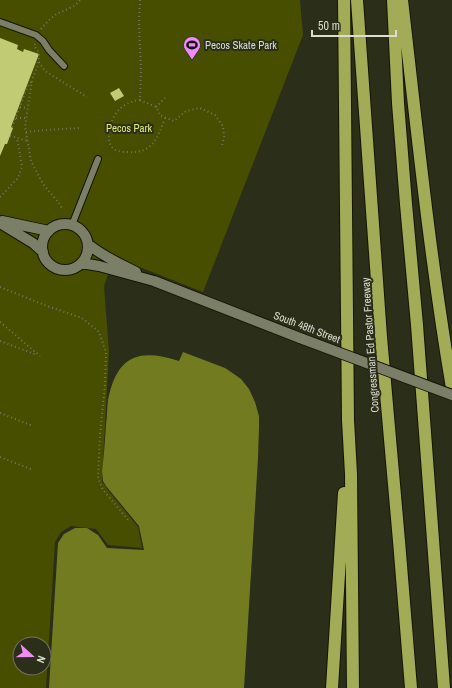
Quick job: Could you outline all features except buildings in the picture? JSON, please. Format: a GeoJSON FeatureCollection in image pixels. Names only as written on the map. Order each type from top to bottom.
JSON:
{"type":"FeatureCollection","features":[{"type":"Feature","properties":{"kind":"highway"},"geometry":{"type":"LineString","coordinates":[[344,0],[348,420],[351,474],[353,688]]}},
{"type":"Feature","properties":{"kind":"highway","name":"Congressman Ed Pastor Freeway"},"geometry":{"type":"LineString","coordinates":[[357,0],[382,337],[411,688]]}},
{"type":"Feature","properties":{"kind":"highway"},"geometry":{"type":"LineString","coordinates":[[393,0],[398,103],[419,345],[444,688]]}},
{"type":"Feature","properties":{"kind":"highway"},"geometry":{"type":"LineString","coordinates":[[402,0],[427,222],[452,388]]}},
{"type":"Feature","properties":{"kind":"highway"},"geometry":{"type":"LineString","coordinates":[[332,688],[348,420]]}},
{"type":"Feature","properties":{"kind":"street"},"geometry":{"type":"LineString","coordinates":[[0,222],[49,231]]}},
{"type":"Feature","properties":{"kind":"street"},"geometry":{"type":"LineString","coordinates":[[0,222],[33,243],[43,252]]}},
{"type":"Feature","properties":{"kind":"street"},"geometry":{"type":"LineString","coordinates":[[60,225],[72,225],[82,232],[88,244],[86,258],[72,269],[68,270],[54,268],[46,261],[43,252],[44,238],[49,231],[60,225]]}},
{"type":"Feature","properties":{"kind":"street","name":"South 48th Street"},"geometry":{"type":"LineString","coordinates":[[88,244],[106,257],[154,281],[452,395]]}},
{"type":"Feature","properties":{"kind":"street","name":"South 48th Street"},"geometry":{"type":"LineString","coordinates":[[80,264],[99,266],[154,281]]}},
{"type":"Feature","properties":{"kind":"lane"},"geometry":{"type":"LineString","coordinates":[[0,22],[36,35],[64,66]]}},
{"type":"Feature","properties":{"kind":"lane"},"geometry":{"type":"LineString","coordinates":[[72,225],[98,159]]}},
{"type":"Feature","properties":{"kind":"path"},"geometry":{"type":"LineString","coordinates":[[12,127],[27,88],[38,65],[39,53],[34,46],[41,29],[55,15],[70,8],[80,0]]}},
{"type":"Feature","properties":{"kind":"path"},"geometry":{"type":"LineString","coordinates":[[140,0],[140,100]]}},
{"type":"Feature","properties":{"kind":"path"},"geometry":{"type":"LineString","coordinates":[[39,61],[46,71],[88,97]]}},
{"type":"Feature","properties":{"kind":"path"},"geometry":{"type":"LineString","coordinates":[[32,80],[25,127],[31,161],[43,184],[60,203],[63,210]]}},
{"type":"Feature","properties":{"kind":"path"},"geometry":{"type":"LineString","coordinates":[[156,107],[165,98]]}},
{"type":"Feature","properties":{"kind":"path"},"geometry":{"type":"LineString","coordinates":[[165,118],[156,141],[144,151],[120,152],[112,147],[109,142],[110,125],[113,117],[125,105],[132,101],[140,100],[156,107],[161,116],[174,121],[186,111],[200,108],[215,115],[223,126],[224,137],[222,146]]}},
{"type":"Feature","properties":{"kind":"path"},"geometry":{"type":"LineString","coordinates":[[20,107],[28,108]]}},
{"type":"Feature","properties":{"kind":"path"},"geometry":{"type":"LineString","coordinates":[[15,118],[27,118]]}},
{"type":"Feature","properties":{"kind":"path"},"geometry":{"type":"LineString","coordinates":[[26,132],[81,128]]}},
{"type":"Feature","properties":{"kind":"path"},"geometry":{"type":"LineString","coordinates":[[10,136],[28,142]]}},
{"type":"Feature","properties":{"kind":"path"},"geometry":{"type":"LineString","coordinates":[[0,197],[18,178],[22,167],[17,138]]}},
{"type":"Feature","properties":{"kind":"path"},"geometry":{"type":"LineString","coordinates":[[0,287],[82,318],[99,332],[106,352],[106,385],[100,434],[98,478],[103,490],[130,522]]}},
{"type":"Feature","properties":{"kind":"path"},"geometry":{"type":"LineString","coordinates":[[0,322],[40,356],[0,341]]}},
{"type":"Feature","properties":{"kind":"path"},"geometry":{"type":"LineString","coordinates":[[0,413],[33,426]]}},
{"type":"Feature","properties":{"kind":"path"},"geometry":{"type":"LineString","coordinates":[[0,457],[33,470]]}},
{"type":"Feature","properties":{"kind":"green space","name":"Pecos Park"},"geometry":{"type":"Polygon","coordinates":[[[0,0],[300,0],[303,35],[203,292],[114,257],[104,286],[109,351],[102,481],[138,527],[142,548],[108,545],[96,529],[71,526],[61,532],[55,542],[49,636],[12,636],[12,676],[47,676],[46,688],[0,688],[0,0]]]}},
{"type":"Feature","properties":{"kind":"shaded area"},"geometry":{"type":"Polygon","coordinates":[[[183,352],[225,368],[241,379],[249,389],[259,416],[258,458],[244,688],[49,688],[50,676],[52,676],[52,640],[58,543],[64,534],[75,528],[87,528],[98,535],[107,548],[144,550],[139,526],[103,481],[102,471],[108,400],[112,385],[117,374],[124,365],[132,359],[152,355],[179,361],[183,352]]]}},
{"type":"Feature","properties":{"kind":"place","name":"Pecos Skate Park"},"geometry":{"type":"Point","coordinates":[192,60]}}]}
